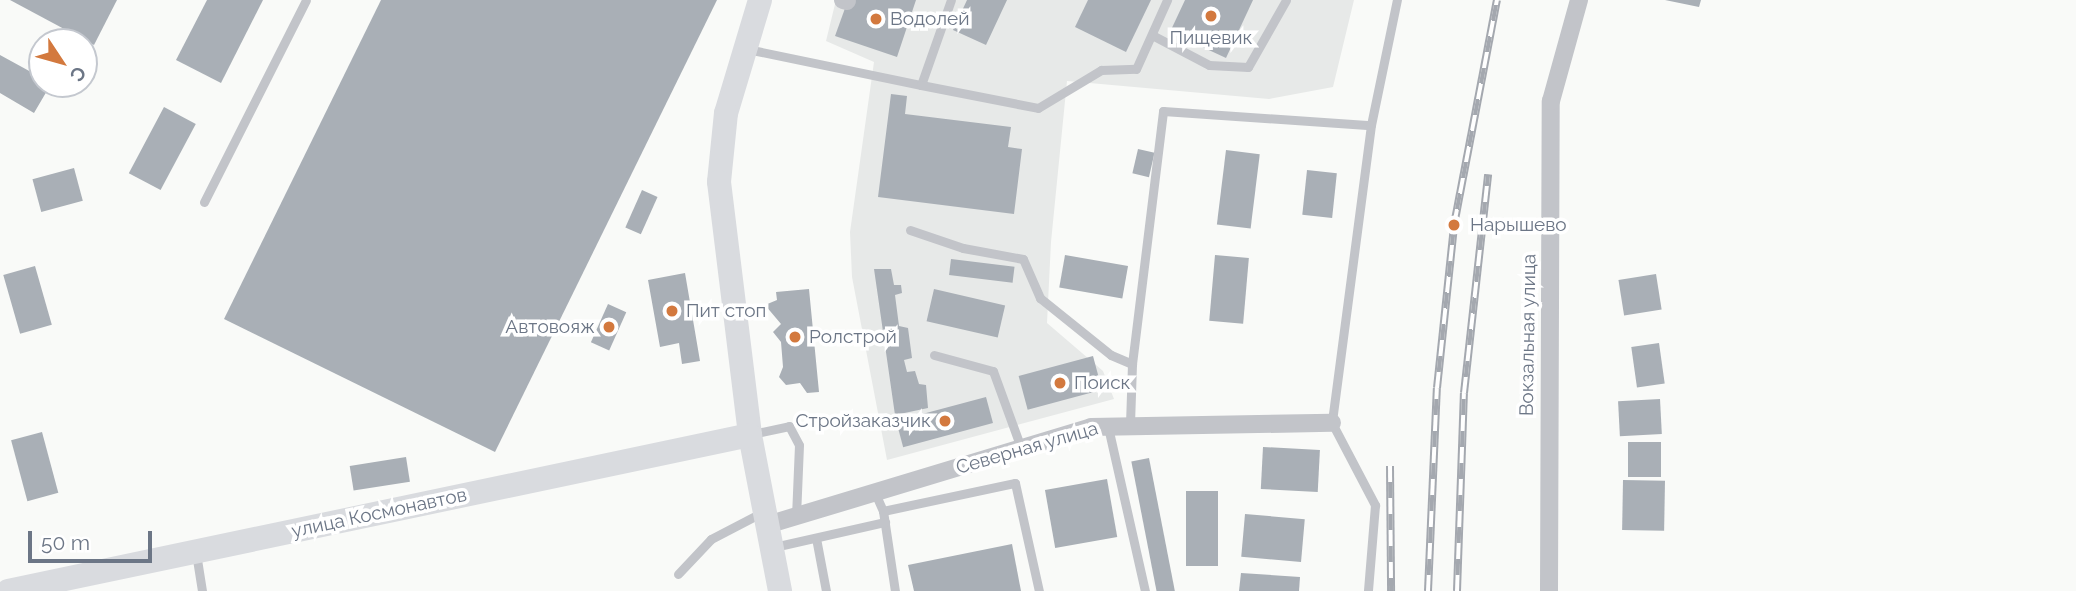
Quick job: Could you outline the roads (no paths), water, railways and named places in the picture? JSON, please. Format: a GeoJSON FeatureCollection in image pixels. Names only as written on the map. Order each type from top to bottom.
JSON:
{"type":"FeatureCollection","features":[{"type":"Feature","properties":{"kind":"main road"},"geometry":{"type":"LineString","coordinates":[[761,0],[726,113],[719,182],[750,435],[780,591]]}},
{"type":"Feature","properties":{"kind":"main road","name":"улица Космонавтов"},"geometry":{"type":"LineString","coordinates":[[8,591],[750,435]]}},
{"type":"Feature","properties":{"kind":"street","name":"Вокзальная улица"},"geometry":{"type":"LineString","coordinates":[[1549,591],[1551,101],[1579,0]]}},
{"type":"Feature","properties":{"kind":"street","name":"Северная улица"},"geometry":{"type":"LineString","coordinates":[[768,528],[1021,448],[1108,425],[1332,423]]}},
{"type":"Feature","properties":{"kind":"lane"},"geometry":{"type":"LineString","coordinates":[[204,202],[306,0]]}},
{"type":"Feature","properties":{"kind":"lane"},"geometry":{"type":"LineString","coordinates":[[921,85],[951,0]]}},
{"type":"Feature","properties":{"kind":"lane"},"geometry":{"type":"LineString","coordinates":[[745,49],[1038,108],[1101,70],[1136,69],[1167,0]]}},
{"type":"Feature","properties":{"kind":"lane"},"geometry":{"type":"LineString","coordinates":[[1152,35],[1209,65],[1248,67],[1286,0]]}},
{"type":"Feature","properties":{"kind":"lane"},"geometry":{"type":"LineString","coordinates":[[1368,591],[1375,505],[1332,423],[1371,125],[1398,0]]}},
{"type":"Feature","properties":{"kind":"lane"},"geometry":{"type":"LineString","coordinates":[[1130,423],[1132,364],[1163,111],[1371,125]]}},
{"type":"Feature","properties":{"kind":"lane"},"geometry":{"type":"LineString","coordinates":[[910,230],[963,248],[1023,259],[1040,298],[1111,355],[1132,364]]}},
{"type":"Feature","properties":{"kind":"lane"},"geometry":{"type":"LineString","coordinates":[[934,355],[993,371],[1021,448]]}},
{"type":"Feature","properties":{"kind":"lane"},"geometry":{"type":"LineString","coordinates":[[1108,425],[1145,591]]}},
{"type":"Feature","properties":{"kind":"lane"},"geometry":{"type":"LineString","coordinates":[[750,435],[789,426],[799,445],[796,517]]}},
{"type":"Feature","properties":{"kind":"lane"},"geometry":{"type":"LineString","coordinates":[[883,511],[1015,482],[1039,591]]}},
{"type":"Feature","properties":{"kind":"lane"},"geometry":{"type":"LineString","coordinates":[[875,493],[883,511],[895,591]]}},
{"type":"Feature","properties":{"kind":"lane"},"geometry":{"type":"LineString","coordinates":[[678,574],[711,540],[768,528],[816,538],[885,522]]}},
{"type":"Feature","properties":{"kind":"lane"},"geometry":{"type":"LineString","coordinates":[[816,538],[826,591]]}},
{"type":"Feature","properties":{"kind":"lane"},"geometry":{"type":"LineString","coordinates":[[195,552],[202,591]]}},
{"type":"Feature","properties":{"kind":"railway"},"geometry":{"type":"LineString","coordinates":[[1428,591],[1437,388],[1454,225],[1497,0]]}},
{"type":"Feature","properties":{"kind":"railway"},"geometry":{"type":"LineString","coordinates":[[1457,591],[1464,393],[1488,174]]}},
{"type":"Feature","properties":{"kind":"railway"},"geometry":{"type":"LineString","coordinates":[[1390,466],[1391,591]]}},
{"type":"Feature","properties":{"kind":"place","name":"Пищевик"},"geometry":{"type":"Point","coordinates":[1211,16]}},
{"type":"Feature","properties":{"kind":"place","name":"Водолей"},"geometry":{"type":"Point","coordinates":[876,19]}},
{"type":"Feature","properties":{"kind":"place","name":"Нарышево"},"geometry":{"type":"Point","coordinates":[1454,225]}},
{"type":"Feature","properties":{"kind":"place","name":"Пит стоп"},"geometry":{"type":"Point","coordinates":[672,311]}},
{"type":"Feature","properties":{"kind":"place","name":"Автовояж"},"geometry":{"type":"Point","coordinates":[609,327]}},
{"type":"Feature","properties":{"kind":"place","name":"Ролстрой"},"geometry":{"type":"Point","coordinates":[795,337]}},
{"type":"Feature","properties":{"kind":"place","name":"Поиск"},"geometry":{"type":"Point","coordinates":[1060,383]}},
{"type":"Feature","properties":{"kind":"place","name":"Стройзаказчик"},"geometry":{"type":"Point","coordinates":[945,421]}}]}
